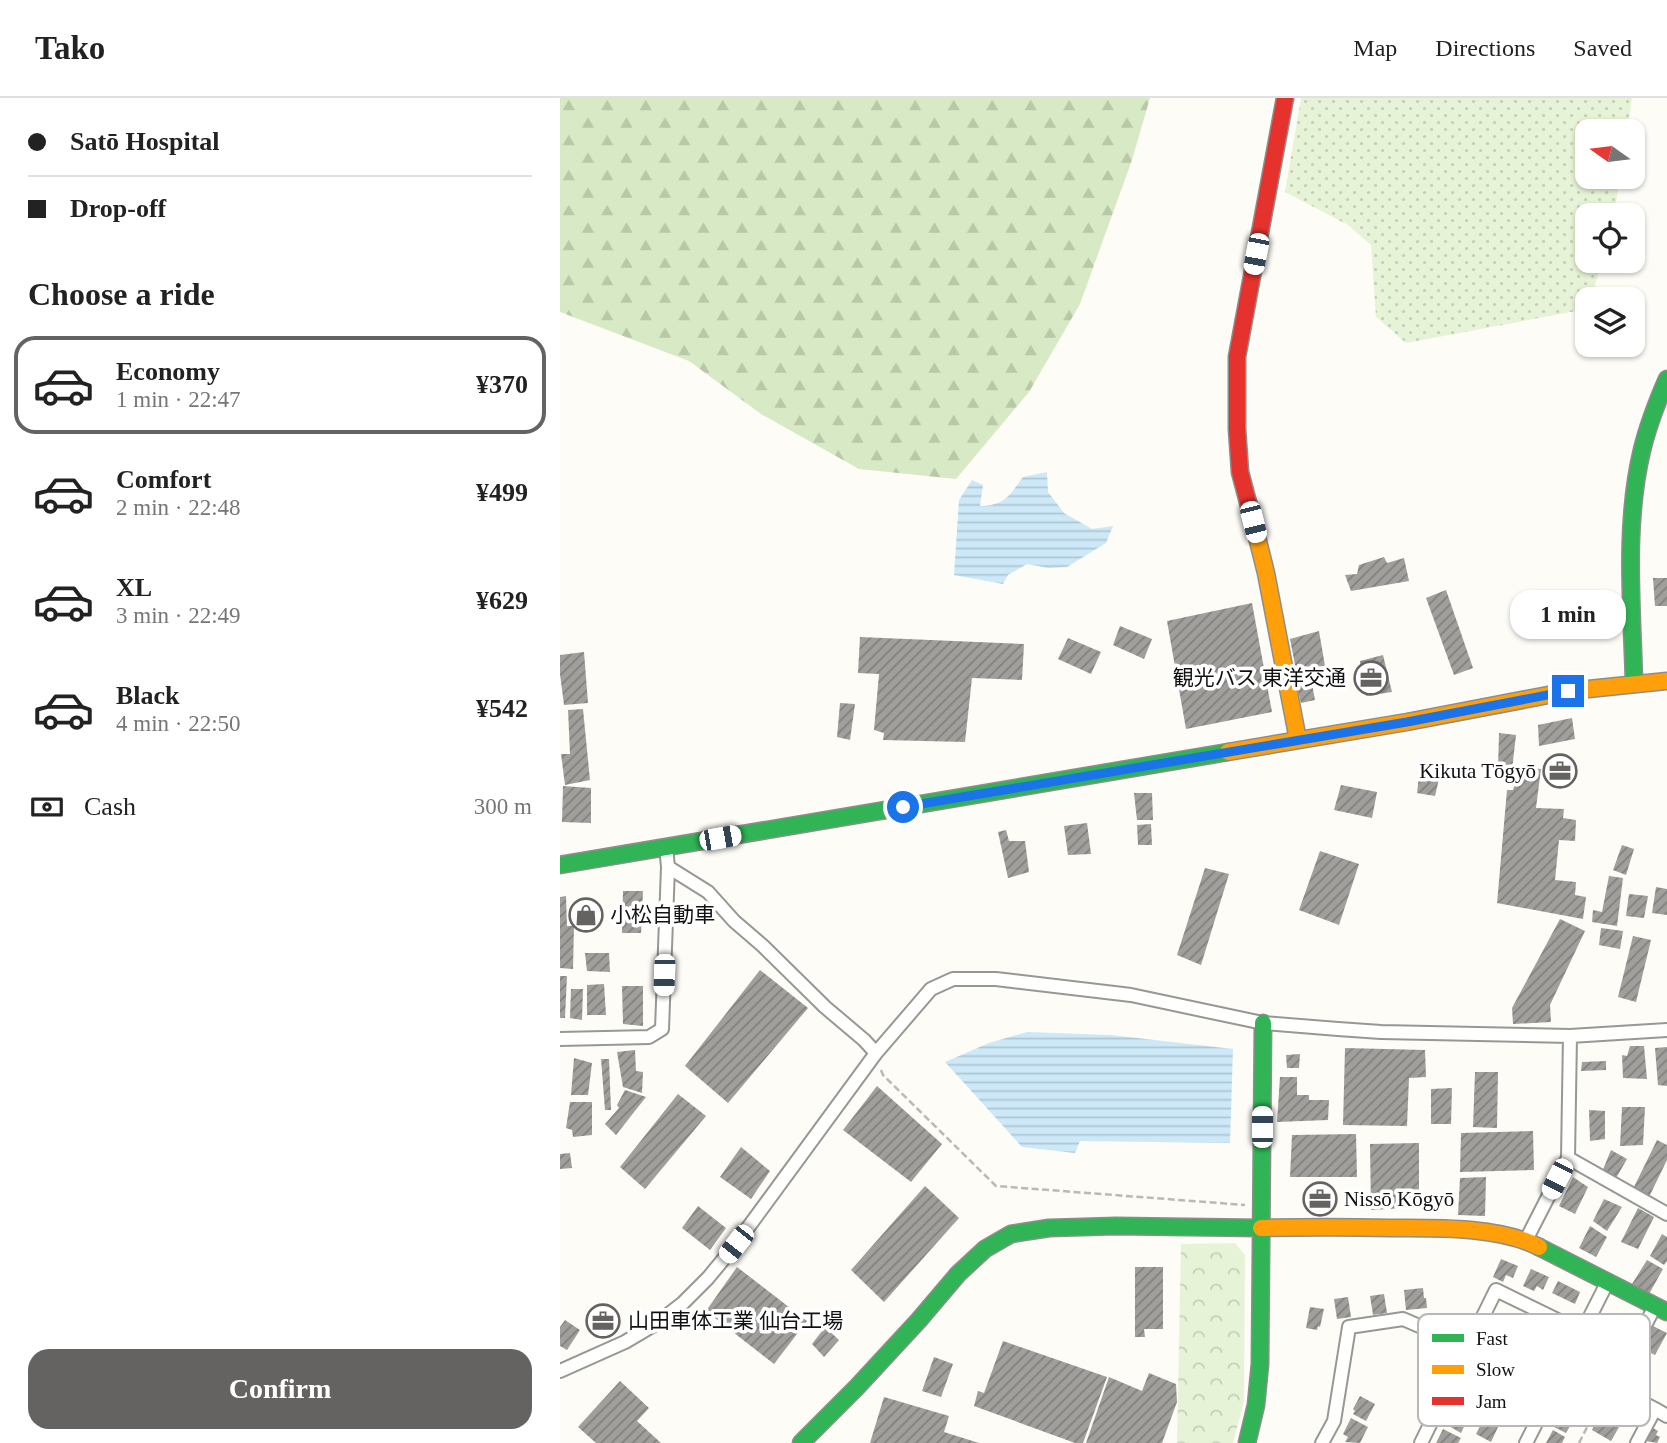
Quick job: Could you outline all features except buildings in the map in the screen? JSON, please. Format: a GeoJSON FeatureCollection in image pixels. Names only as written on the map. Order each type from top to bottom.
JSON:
{"type":"FeatureCollection","features":[{"type":"Feature","properties":{"kind":"street"},"geometry":{"type":"LineString","coordinates":[[1285,98],[1237,357],[1237,429],[1240,472],[1266,573],[1298,740]]}},
{"type":"Feature","properties":{"kind":"street"},"geometry":{"type":"LineString","coordinates":[[1634,682],[1630,575],[1634,493],[1644,439],[1667,380]]}},
{"type":"Feature","properties":{"kind":"street"},"geometry":{"type":"LineString","coordinates":[[560,865],[1407,722],[1546,695],[1634,682],[1667,681]]}},
{"type":"Feature","properties":{"kind":"street"},"geometry":{"type":"LineString","coordinates":[[560,1039],[649,1037],[662,1029],[668,867],[666,847]]}},
{"type":"Feature","properties":{"kind":"street"},"geometry":{"type":"LineString","coordinates":[[668,867],[708,892],[734,921],[876,1053]]}},
{"type":"Feature","properties":{"kind":"street"},"geometry":{"type":"LineString","coordinates":[[560,1371],[625,1342],[683,1303],[708,1278],[744,1233],[876,1053],[931,989],[953,979],[996,979],[1131,995],[1263,1023],[1381,1032],[1570,1036],[1667,1030]]}},
{"type":"Feature","properties":{"kind":"street"},"geometry":{"type":"LineString","coordinates":[[1247,1443],[1258,1394],[1263,1023]]}},
{"type":"Feature","properties":{"kind":"street"},"geometry":{"type":"LineString","coordinates":[[1526,1240],[1568,1158],[1570,1036]]}},
{"type":"Feature","properties":{"kind":"street"},"geometry":{"type":"LineString","coordinates":[[1568,1158],[1665,1209]]}},
{"type":"Feature","properties":{"kind":"street"},"geometry":{"type":"LineString","coordinates":[[801,1443],[857,1387],[957,1275],[985,1249],[1011,1234],[1049,1228],[1438,1228],[1490,1233],[1526,1240],[1661,1309],[1650,1327]]}},
{"type":"Feature","properties":{"kind":"street"},"geometry":{"type":"LineString","coordinates":[[1591,1314],[1608,1281]]}},
{"type":"Feature","properties":{"kind":"street"},"geometry":{"type":"LineString","coordinates":[[1484,1314],[1496,1290],[1545,1314]]}},
{"type":"Feature","properties":{"kind":"street"},"geometry":{"type":"LineString","coordinates":[[1322,1443],[1334,1421],[1349,1327],[1403,1319],[1418,1325]]}},
{"type":"Feature","properties":{"kind":"street"},"geometry":{"type":"LineString","coordinates":[[1650,1406],[1667,1416]]}},
{"type":"Feature","properties":{"kind":"street"},"geometry":{"type":"LineString","coordinates":[[1650,1418],[1655,1409]]}},
{"type":"Feature","properties":{"kind":"street"},"geometry":{"type":"LineString","coordinates":[[1421,1443],[1429,1426]]}},
{"type":"Feature","properties":{"kind":"street"},"geometry":{"type":"LineString","coordinates":[[1526,1443],[1535,1426]]}},
{"type":"Feature","properties":{"kind":"street"},"geometry":{"type":"LineString","coordinates":[[1637,1443],[1646,1426]]}},
{"type":"Feature","properties":{"kind":"path"},"geometry":{"type":"LineString","coordinates":[[876,1053],[883,1075],[996,1186],[1262,1206]]}},
{"type":"Feature","properties":{"kind":"path"},"geometry":{"type":"LineString","coordinates":[[1579,1443],[1588,1426]]}},
{"type":"Feature","properties":{"kind":"green space"},"geometry":{"type":"Polygon","coordinates":[[[560,98],[1150,98],[1132,160],[1080,304],[1029,392],[956,479],[859,469],[761,414],[689,361],[560,312],[560,98]]]}},
{"type":"Feature","properties":{"kind":"green space"},"geometry":{"type":"Polygon","coordinates":[[[1301,98],[1632,98],[1629,119],[1575,119],[1575,189],[1618,189],[1616,203],[1575,203],[1575,273],[1599,273],[1594,287],[1575,287],[1575,311],[1406,343],[1376,317],[1371,245],[1348,225],[1285,192],[1301,98]]]}},
{"type":"Feature","properties":{"kind":"green space"},"geometry":{"type":"Polygon","coordinates":[[[1235,1243],[1245,1255],[1244,1401],[1233,1443],[1177,1443],[1181,1244],[1235,1243]]]}},
{"type":"Feature","properties":{"kind":"water"},"geometry":{"type":"Polygon","coordinates":[[[1047,472],[1048,492],[1064,513],[1092,529],[1113,526],[1106,543],[1067,567],[1048,568],[1027,564],[1008,575],[1003,584],[954,575],[959,500],[972,480],[983,485],[980,506],[995,504],[1006,498],[1023,477],[1047,472]]]}},
{"type":"Feature","properties":{"kind":"water"},"geometry":{"type":"Polygon","coordinates":[[[1027,1032],[1111,1035],[1233,1049],[1230,1143],[1080,1141],[1075,1153],[1022,1147],[945,1062],[989,1043],[1027,1032]]]}},
{"type":"Feature","properties":{"kind":"traffic: fast"},"geometry":{"type":"LineString","coordinates":[[1634,682],[1630,566],[1636,478],[1644,441],[1667,379]]}},
{"type":"Feature","properties":{"kind":"traffic: fast"},"geometry":{"type":"LineString","coordinates":[[560,865],[1228,752]]}},
{"type":"Feature","properties":{"kind":"traffic: fast"},"geometry":{"type":"LineString","coordinates":[[1247,1443],[1256,1405],[1260,1364],[1263,1023]]}},
{"type":"Feature","properties":{"kind":"traffic: fast"},"geometry":{"type":"LineString","coordinates":[[801,1443],[857,1387],[958,1274],[985,1249],[1011,1234],[1049,1228],[1116,1226],[1261,1228]]}},
{"type":"Feature","properties":{"kind":"traffic: fast"},"geometry":{"type":"LineString","coordinates":[[1539,1247],[1667,1312]]}},
{"type":"Feature","properties":{"kind":"traffic: slow"},"geometry":{"type":"LineString","coordinates":[[1254,525],[1266,573],[1298,740]]}},
{"type":"Feature","properties":{"kind":"traffic: slow"},"geometry":{"type":"LineString","coordinates":[[1228,752],[1569,691],[1667,681]]}},
{"type":"Feature","properties":{"kind":"traffic: slow"},"geometry":{"type":"LineString","coordinates":[[1261,1228],[1466,1230],[1505,1235],[1539,1247]]}},
{"type":"Feature","properties":{"kind":"traffic: jam"},"geometry":{"type":"LineString","coordinates":[[1254,525],[1240,472],[1237,357],[1285,98]]}},
{"type":"Feature","properties":{"kind":"place","name":"観光バス 東洋交通"},"geometry":{"type":"Point","coordinates":[1371,678]}},
{"type":"Feature","properties":{"kind":"place","name":"Kikuta Tōgyō"},"geometry":{"type":"Point","coordinates":[1560,771]}},
{"type":"Feature","properties":{"kind":"place","name":"小松自動車"},"geometry":{"type":"Point","coordinates":[586,915]}},
{"type":"Feature","properties":{"kind":"place","name":"Nissō Kōgyō"},"geometry":{"type":"Point","coordinates":[1320,1199]}},
{"type":"Feature","properties":{"kind":"place","name":"山田車体工業 仙台工場"},"geometry":{"type":"Point","coordinates":[603,1321]}},
{"type":"Feature","properties":{"kind":"route"},"geometry":{"type":"LineString","coordinates":[[903,807],[1407,722],[1568,691]]}}]}
